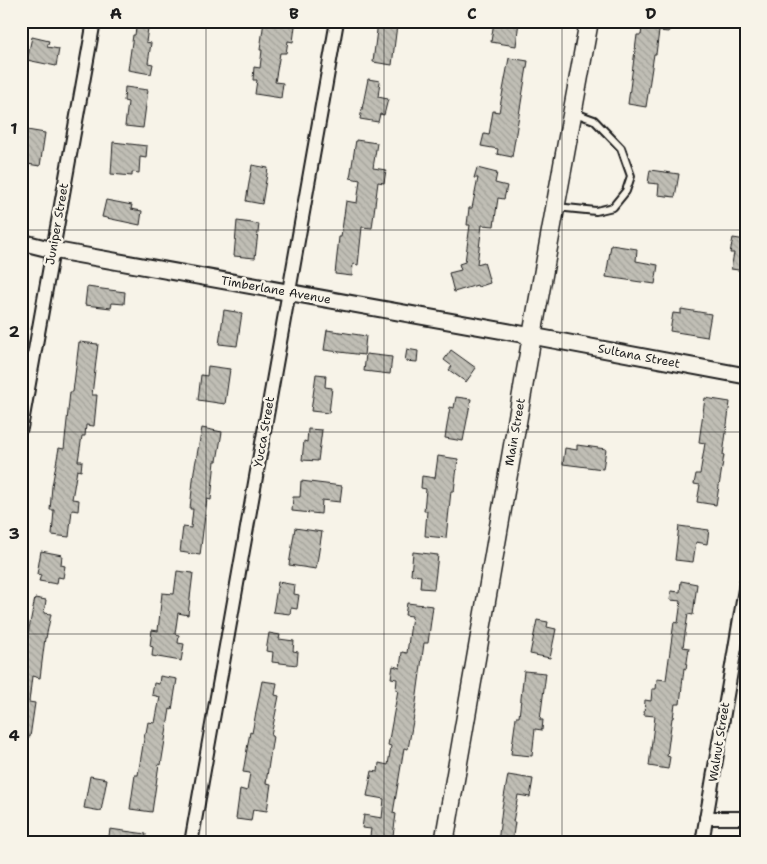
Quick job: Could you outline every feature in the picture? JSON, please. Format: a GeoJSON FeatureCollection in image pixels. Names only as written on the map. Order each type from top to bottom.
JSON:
{"type":"FeatureCollection","features":[{"type":"Feature","properties":{"kind":"main road","name":"Main Street"},"geometry":{"type":"LineString","coordinates":[[444,843],[589,21]]}},
{"type":"Feature","properties":{"kind":"street","name":"Juniper Street"},"geometry":{"type":"LineString","coordinates":[[21,428],[94,21]]}},
{"type":"Feature","properties":{"kind":"street","name":"Yucca Street"},"geometry":{"type":"LineString","coordinates":[[191,843],[337,21]]}},
{"type":"Feature","properties":{"kind":"street","name":"Timberlane Avenue"},"geometry":{"type":"LineString","coordinates":[[21,242],[53,250],[532,336]]}},
{"type":"Feature","properties":{"kind":"street","name":"Sultana Street"},"geometry":{"type":"LineString","coordinates":[[532,336],[746,376]]}},
{"type":"Feature","properties":{"kind":"street","name":"Walnut Street"},"geometry":{"type":"LineString","coordinates":[[702,843],[746,583]]}},
{"type":"Feature","properties":{"kind":"street"},"geometry":{"type":"LineString","coordinates":[[706,818],[746,818]]}},
{"type":"Feature","properties":{"kind":"lane"},"geometry":{"type":"LineString","coordinates":[[555,207],[596,211],[612,207],[626,191],[631,176],[621,148],[594,120],[572,112]]}},
{"type":"Feature","properties":{"kind":"building"},"geometry":{"type":"Polygon","coordinates":[[[137,21],[149,21],[146,42],[151,43],[148,63],[153,64],[151,74],[128,70],[137,21]]]}},
{"type":"Feature","properties":{"kind":"building"},"geometry":{"type":"Polygon","coordinates":[[[264,21],[291,21],[291,25],[295,26],[293,42],[288,41],[286,53],[280,53],[275,82],[283,83],[281,98],[255,94],[257,80],[253,80],[254,67],[260,68],[262,50],[260,50],[264,21]]]}},
{"type":"Feature","properties":{"kind":"building"},"geometry":{"type":"Polygon","coordinates":[[[494,21],[519,21],[516,46],[491,42],[494,21]]]}},
{"type":"Feature","properties":{"kind":"building"},"geometry":{"type":"Polygon","coordinates":[[[643,21],[670,22],[669,32],[659,31],[646,107],[628,104],[637,35],[641,35],[643,21]]]}},
{"type":"Feature","properties":{"kind":"building"},"geometry":{"type":"Polygon","coordinates":[[[378,22],[397,25],[392,65],[373,62],[378,22]]]}},
{"type":"Feature","properties":{"kind":"building"},"geometry":{"type":"Polygon","coordinates":[[[32,37],[49,41],[47,47],[59,49],[56,66],[27,60],[32,37]]]}},
{"type":"Feature","properties":{"kind":"building"},"geometry":{"type":"Polygon","coordinates":[[[509,58],[528,61],[512,157],[497,154],[498,149],[481,146],[484,134],[489,135],[493,111],[499,112],[509,58]]]}},
{"type":"Feature","properties":{"kind":"building"},"geometry":{"type":"Polygon","coordinates":[[[368,79],[380,81],[378,97],[388,99],[384,115],[380,114],[378,122],[360,119],[368,79]]]}},
{"type":"Feature","properties":{"kind":"building"},"geometry":{"type":"Polygon","coordinates":[[[125,87],[148,90],[143,128],[125,126],[128,102],[124,101],[125,87]]]}},
{"type":"Feature","properties":{"kind":"building"},"geometry":{"type":"Polygon","coordinates":[[[21,129],[45,133],[40,166],[21,163],[23,143],[21,143],[21,129]]]}},
{"type":"Feature","properties":{"kind":"building"},"geometry":{"type":"Polygon","coordinates":[[[356,140],[377,143],[373,168],[386,170],[384,183],[378,182],[372,228],[362,227],[358,265],[353,264],[352,276],[335,274],[339,237],[341,237],[346,201],[357,203],[360,180],[350,178],[356,140]]]}},
{"type":"Feature","properties":{"kind":"building"},"geometry":{"type":"Polygon","coordinates":[[[113,142],[147,146],[146,158],[140,157],[139,173],[132,172],[132,176],[111,174],[113,142]]]}},
{"type":"Feature","properties":{"kind":"building"},"geometry":{"type":"Polygon","coordinates":[[[252,165],[268,168],[262,204],[246,201],[252,165]]]}},
{"type":"Feature","properties":{"kind":"building"},"geometry":{"type":"Polygon","coordinates":[[[477,168],[497,173],[495,183],[507,186],[504,199],[498,198],[494,226],[482,225],[477,264],[484,262],[490,283],[454,292],[449,273],[461,270],[459,264],[465,262],[470,225],[467,225],[469,208],[472,208],[478,178],[474,178],[477,168]]]}},
{"type":"Feature","properties":{"kind":"building"},"geometry":{"type":"Polygon","coordinates":[[[650,170],[679,174],[675,197],[658,195],[659,184],[648,183],[650,170]]]}},
{"type":"Feature","properties":{"kind":"building"},"geometry":{"type":"Polygon","coordinates":[[[106,200],[132,205],[131,209],[142,211],[140,225],[102,217],[106,200]]]}},
{"type":"Feature","properties":{"kind":"building"},"geometry":{"type":"Polygon","coordinates":[[[237,221],[259,224],[255,258],[234,256],[237,221]]]}},
{"type":"Feature","properties":{"kind":"building"},"geometry":{"type":"Polygon","coordinates":[[[733,238],[746,240],[746,271],[731,269],[734,253],[730,253],[733,238]]]}},
{"type":"Feature","properties":{"kind":"building"},"geometry":{"type":"Polygon","coordinates":[[[611,245],[637,249],[636,261],[658,265],[655,284],[606,277],[611,245]]]}},
{"type":"Feature","properties":{"kind":"building"},"geometry":{"type":"Polygon","coordinates":[[[87,287],[125,292],[124,304],[112,303],[111,308],[85,305],[87,287]]]}},
{"type":"Feature","properties":{"kind":"building"},"geometry":{"type":"Polygon","coordinates":[[[681,309],[711,314],[707,337],[670,331],[673,313],[681,314],[681,309]]]}},
{"type":"Feature","properties":{"kind":"building"},"geometry":{"type":"Polygon","coordinates":[[[224,310],[242,313],[237,346],[219,344],[224,310]]]}},
{"type":"Feature","properties":{"kind":"building"},"geometry":{"type":"Polygon","coordinates":[[[327,330],[366,336],[364,355],[324,350],[327,330]]]}},
{"type":"Feature","properties":{"kind":"building"},"geometry":{"type":"Polygon","coordinates":[[[79,342],[98,344],[92,395],[97,395],[94,426],[86,425],[85,436],[82,436],[78,461],[82,461],[81,471],[77,470],[72,499],[79,500],[78,511],[72,510],[69,537],[52,535],[54,510],[50,510],[59,448],[64,449],[70,392],[73,392],[79,342]]]}},
{"type":"Feature","properties":{"kind":"building"},"geometry":{"type":"Polygon","coordinates":[[[407,349],[418,351],[417,362],[405,361],[407,349]]]}},
{"type":"Feature","properties":{"kind":"building"},"geometry":{"type":"Polygon","coordinates":[[[451,350],[476,368],[466,382],[449,370],[452,366],[444,360],[451,350]]]}},
{"type":"Feature","properties":{"kind":"building"},"geometry":{"type":"Polygon","coordinates":[[[366,354],[392,357],[390,374],[364,371],[366,354]]]}},
{"type":"Feature","properties":{"kind":"building"},"geometry":{"type":"Polygon","coordinates":[[[208,366],[230,369],[225,404],[198,400],[201,375],[207,376],[208,366]]]}},
{"type":"Feature","properties":{"kind":"building"},"geometry":{"type":"Polygon","coordinates":[[[316,374],[326,375],[325,387],[332,388],[329,413],[311,411],[316,374]]]}},
{"type":"Feature","properties":{"kind":"building"},"geometry":{"type":"Polygon","coordinates":[[[456,397],[471,399],[463,441],[445,438],[450,407],[454,408],[456,397]]]}},
{"type":"Feature","properties":{"kind":"building"},"geometry":{"type":"Polygon","coordinates":[[[705,398],[730,402],[716,505],[697,502],[700,485],[694,484],[696,474],[700,474],[705,443],[699,442],[705,398]]]}},
{"type":"Feature","properties":{"kind":"building"},"geometry":{"type":"Polygon","coordinates":[[[202,428],[222,432],[217,461],[215,461],[211,500],[207,499],[200,555],[180,552],[183,527],[191,528],[193,509],[190,509],[194,471],[202,428]]]}},
{"type":"Feature","properties":{"kind":"building"},"geometry":{"type":"Polygon","coordinates":[[[308,429],[322,430],[318,461],[302,460],[304,441],[307,442],[308,429]]]}},
{"type":"Feature","properties":{"kind":"building"},"geometry":{"type":"Polygon","coordinates":[[[577,445],[606,449],[603,469],[563,464],[565,448],[577,450],[577,445]]]}},
{"type":"Feature","properties":{"kind":"building"},"geometry":{"type":"Polygon","coordinates":[[[438,456],[458,459],[454,491],[451,491],[446,538],[425,536],[427,511],[424,511],[426,489],[421,488],[422,476],[435,478],[438,456]]]}},
{"type":"Feature","properties":{"kind":"building"},"geometry":{"type":"Polygon","coordinates":[[[301,481],[342,486],[340,502],[322,500],[321,514],[292,511],[293,497],[300,497],[301,481]]]}},
{"type":"Feature","properties":{"kind":"building"},"geometry":{"type":"Polygon","coordinates":[[[679,526],[709,530],[707,544],[696,542],[693,562],[675,560],[679,526]]]}},
{"type":"Feature","properties":{"kind":"building"},"geometry":{"type":"Polygon","coordinates":[[[295,528],[322,532],[316,569],[289,565],[295,528]]]}},
{"type":"Feature","properties":{"kind":"building"},"geometry":{"type":"Polygon","coordinates":[[[41,551],[62,555],[61,565],[65,566],[63,578],[58,577],[57,584],[39,581],[41,575],[37,574],[41,551]]]}},
{"type":"Feature","properties":{"kind":"building"},"geometry":{"type":"Polygon","coordinates":[[[413,552],[438,555],[434,589],[420,588],[421,576],[411,575],[413,552]]]}},
{"type":"Feature","properties":{"kind":"building"},"geometry":{"type":"Polygon","coordinates":[[[177,571],[193,573],[188,615],[178,613],[175,634],[179,635],[178,643],[184,644],[181,661],[152,656],[153,647],[150,646],[152,630],[158,631],[162,593],[174,594],[177,571]]]}},
{"type":"Feature","properties":{"kind":"building"},"geometry":{"type":"Polygon","coordinates":[[[681,581],[697,584],[693,615],[688,614],[683,647],[689,648],[686,669],[684,668],[680,704],[675,704],[672,718],[667,756],[670,757],[668,769],[649,766],[655,716],[644,715],[645,700],[651,701],[652,689],[656,689],[657,679],[666,680],[674,622],[678,623],[681,601],[670,600],[671,591],[680,592],[681,581]]]}},
{"type":"Feature","properties":{"kind":"building"},"geometry":{"type":"Polygon","coordinates":[[[278,582],[295,585],[294,594],[299,595],[297,609],[291,608],[290,614],[273,612],[278,582]]]}},
{"type":"Feature","properties":{"kind":"building"},"geometry":{"type":"Polygon","coordinates":[[[35,598],[46,600],[44,613],[51,614],[45,638],[40,678],[32,676],[29,702],[35,703],[30,737],[21,736],[21,668],[35,598]]]}},
{"type":"Feature","properties":{"kind":"building"},"geometry":{"type":"Polygon","coordinates":[[[407,603],[433,606],[428,643],[424,643],[408,749],[404,748],[393,813],[396,814],[392,843],[369,843],[371,829],[362,828],[364,815],[382,818],[384,799],[367,796],[372,771],[378,772],[379,763],[388,765],[391,746],[388,745],[398,690],[396,690],[397,679],[391,678],[393,666],[400,668],[402,652],[407,653],[412,616],[405,615],[407,603]]]}},
{"type":"Feature","properties":{"kind":"building"},"geometry":{"type":"Polygon","coordinates":[[[537,620],[548,622],[547,627],[556,629],[550,658],[530,654],[537,620]]]}},
{"type":"Feature","properties":{"kind":"building"},"geometry":{"type":"Polygon","coordinates":[[[269,633],[280,635],[279,639],[294,641],[293,651],[298,652],[297,665],[272,662],[273,652],[266,651],[269,633]]]}},
{"type":"Feature","properties":{"kind":"building"},"geometry":{"type":"Polygon","coordinates":[[[524,671],[546,673],[540,720],[543,720],[542,730],[535,729],[532,756],[511,754],[516,717],[519,717],[524,671]]]}},
{"type":"Feature","properties":{"kind":"building"},"geometry":{"type":"Polygon","coordinates":[[[160,676],[177,679],[161,765],[159,764],[152,812],[130,809],[135,775],[138,775],[148,722],[155,723],[160,697],[152,695],[154,683],[159,684],[160,676]]]}},
{"type":"Feature","properties":{"kind":"building"},"geometry":{"type":"Polygon","coordinates":[[[262,681],[277,683],[275,695],[279,696],[271,736],[273,736],[266,783],[271,784],[267,811],[253,809],[251,821],[236,819],[240,789],[247,791],[250,773],[243,772],[262,681]]]}},
{"type":"Feature","properties":{"kind":"building"},"geometry":{"type":"Polygon","coordinates":[[[508,775],[533,779],[530,797],[518,795],[513,822],[515,822],[512,843],[498,843],[502,808],[508,775]]]}},
{"type":"Feature","properties":{"kind":"building"},"geometry":{"type":"Polygon","coordinates":[[[90,776],[107,779],[101,811],[84,808],[90,776]]]}},
{"type":"Feature","properties":{"kind":"building"},"geometry":{"type":"Polygon","coordinates":[[[110,829],[146,834],[145,843],[108,843],[110,829]]]}}]}
